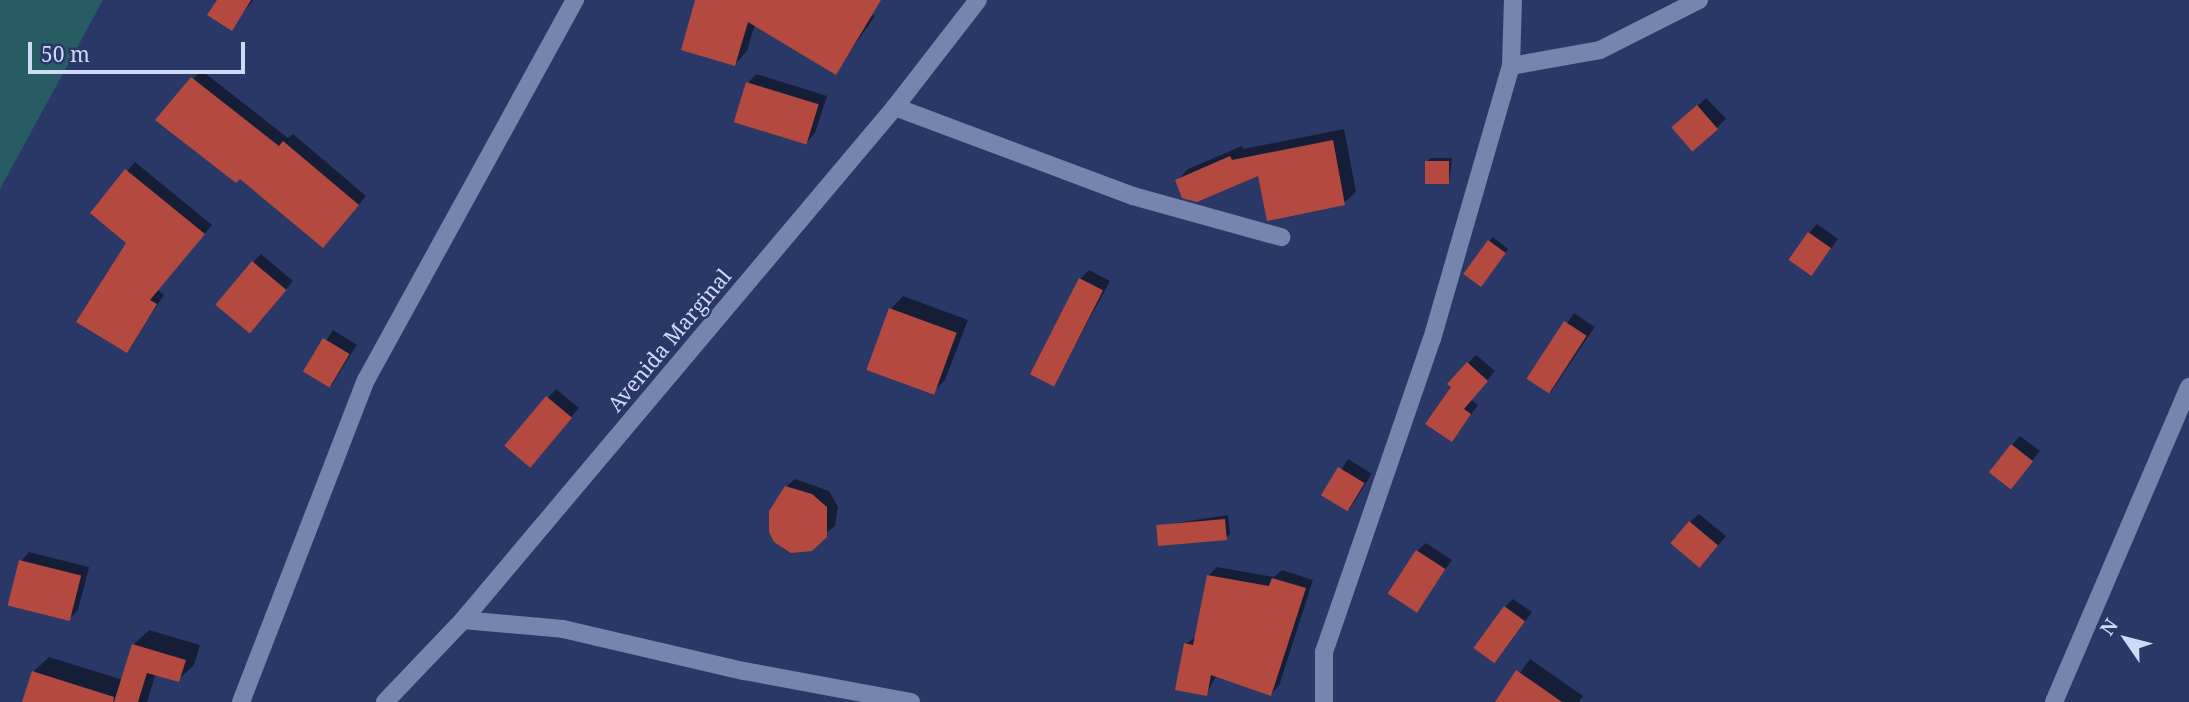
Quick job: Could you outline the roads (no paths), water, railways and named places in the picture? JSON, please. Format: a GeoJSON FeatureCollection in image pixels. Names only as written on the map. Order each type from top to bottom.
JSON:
{"type":"FeatureCollection","features":[{"type":"Feature","properties":{"kind":"street"},"geometry":{"type":"LineString","coordinates":[[240,702],[366,380],[575,0]]}},
{"type":"Feature","properties":{"kind":"street","name":"Avenida Marginal"},"geometry":{"type":"LineString","coordinates":[[385,702],[463,620],[895,107],[978,0]]}},
{"type":"Feature","properties":{"kind":"street"},"geometry":{"type":"LineString","coordinates":[[1324,702],[1324,652],[1432,339],[1511,66],[1513,0]]}},
{"type":"Feature","properties":{"kind":"street"},"geometry":{"type":"LineString","coordinates":[[1511,66],[1600,50],[1699,0]]}},
{"type":"Feature","properties":{"kind":"street"},"geometry":{"type":"LineString","coordinates":[[895,107],[1133,196],[1281,237]]}},
{"type":"Feature","properties":{"kind":"street"},"geometry":{"type":"LineString","coordinates":[[2054,702],[2189,387]]}},
{"type":"Feature","properties":{"kind":"street"},"geometry":{"type":"LineString","coordinates":[[463,620],[563,629],[744,671],[911,702]]}}]}
